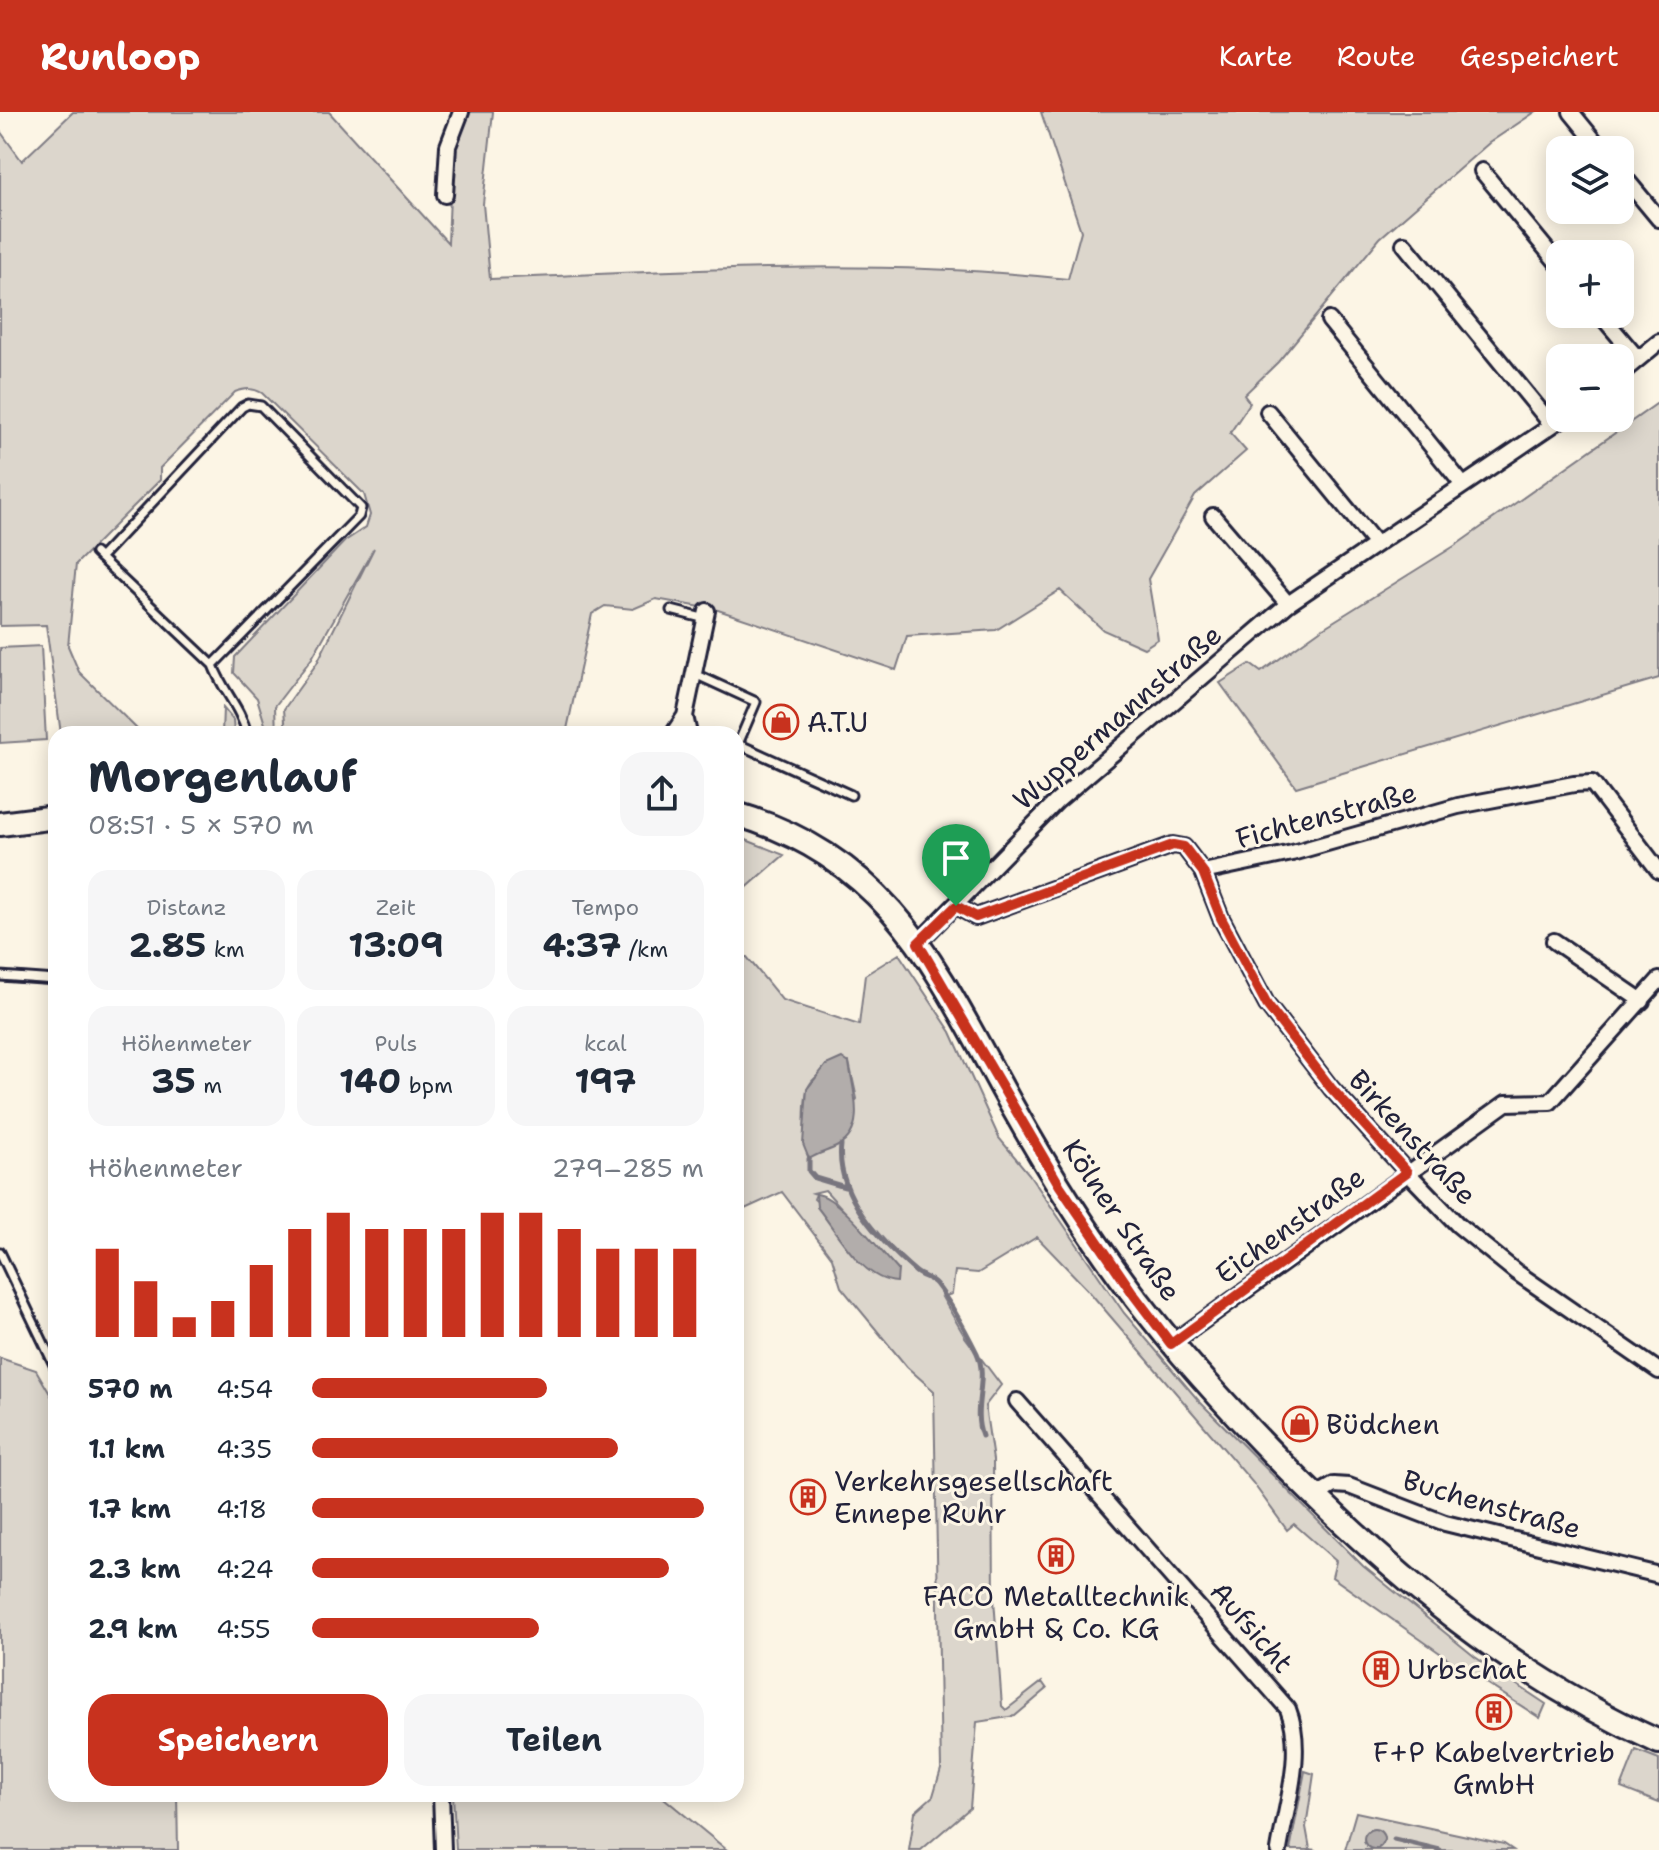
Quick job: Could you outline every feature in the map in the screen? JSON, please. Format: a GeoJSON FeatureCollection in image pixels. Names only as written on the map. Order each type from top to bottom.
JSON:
{"type":"FeatureCollection","features":[{"type":"Feature","properties":{"kind":"main road","name":"Kölner Straße"},"geometry":{"type":"LineString","coordinates":[[746,817],[803,839],[849,868],[884,902],[918,943],[1060,1186],[1134,1295],[1171,1344],[1315,1496],[1410,1583],[1499,1654],[1572,1700],[1659,1742]]}},
{"type":"Feature","properties":{"kind":"main road"},"geometry":{"type":"LineString","coordinates":[[0,824],[48,818]]}},
{"type":"Feature","properties":{"kind":"street"},"geometry":{"type":"LineString","coordinates":[[445,195],[448,146],[461,112]]}},
{"type":"Feature","properties":{"kind":"street"},"geometry":{"type":"LineString","coordinates":[[1571,112],[1591,136]]}},
{"type":"Feature","properties":{"kind":"street"},"geometry":{"type":"LineString","coordinates":[[1482,171],[1546,249]]}},
{"type":"Feature","properties":{"kind":"street"},"geometry":{"type":"LineString","coordinates":[[1634,189],[1659,219]]}},
{"type":"Feature","properties":{"kind":"street","name":"Wuppermannstraße"},"geometry":{"type":"LineString","coordinates":[[1404,244],[1546,409]]}},
{"type":"Feature","properties":{"kind":"street"},"geometry":{"type":"LineString","coordinates":[[1329,320],[1463,485]]}},
{"type":"Feature","properties":{"kind":"street"},"geometry":{"type":"LineString","coordinates":[[1612,328],[1638,359]]}},
{"type":"Feature","properties":{"kind":"street"},"geometry":{"type":"LineString","coordinates":[[1634,362],[1659,342]]}},
{"type":"Feature","properties":{"kind":"street"},"geometry":{"type":"LineString","coordinates":[[1268,412],[1375,543]]}},
{"type":"Feature","properties":{"kind":"street","name":"Wuppermannstraße"},"geometry":{"type":"LineString","coordinates":[[918,943],[956,906],[986,870],[1094,767],[1288,604],[1546,429]]}},
{"type":"Feature","properties":{"kind":"street"},"geometry":{"type":"LineString","coordinates":[[1213,516],[1288,604]]}},
{"type":"Feature","properties":{"kind":"street"},"geometry":{"type":"LineString","coordinates":[[687,726],[685,716],[707,615]]}},
{"type":"Feature","properties":{"kind":"street"},"geometry":{"type":"LineString","coordinates":[[678,726],[685,716]]}},
{"type":"Feature","properties":{"kind":"street","name":"Fichtenstraße"},"geometry":{"type":"LineString","coordinates":[[956,906],[976,917],[1173,845],[1184,847],[1203,872],[1292,853],[1458,806],[1592,783],[1659,871]]}},
{"type":"Feature","properties":{"kind":"street","name":"Birkenstraße"},"geometry":{"type":"LineString","coordinates":[[1203,872],[1221,918],[1267,1005],[1331,1088],[1407,1172],[1458,1225],[1516,1272],[1659,1371]]}},
{"type":"Feature","properties":{"kind":"street"},"geometry":{"type":"LineString","coordinates":[[1554,941],[1642,1001]]}},
{"type":"Feature","properties":{"kind":"street","name":"Eichenstraße"},"geometry":{"type":"LineString","coordinates":[[1171,1344],[1506,1103],[1550,1102],[1659,980]]}},
{"type":"Feature","properties":{"kind":"street","name":"Aufsicht"},"geometry":{"type":"LineString","coordinates":[[1017,1401],[1288,1709],[1295,1727],[1294,1751],[1279,1850]]}},
{"type":"Feature","properties":{"kind":"street","name":"Buchenstraße"},"geometry":{"type":"LineString","coordinates":[[1315,1496],[1334,1485],[1349,1486],[1445,1523],[1659,1575]]}},
{"type":"Feature","properties":{"kind":"street"},"geometry":{"type":"LineString","coordinates":[[441,1802],[443,1850]]}},
{"type":"Feature","properties":{"kind":"lane"},"geometry":{"type":"LineString","coordinates":[[213,665],[359,516],[361,508],[261,406],[248,404],[242,407],[97,556],[213,665],[219,681],[241,714],[244,726]]}},
{"type":"Feature","properties":{"kind":"lane"},"geometry":{"type":"LineString","coordinates":[[671,610],[707,615]]}},
{"type":"Feature","properties":{"kind":"lane"},"geometry":{"type":"LineString","coordinates":[[693,673],[756,702],[744,730]]}},
{"type":"Feature","properties":{"kind":"lane"},"geometry":{"type":"LineString","coordinates":[[744,747],[851,795]]}},
{"type":"Feature","properties":{"kind":"lane"},"geometry":{"type":"LineString","coordinates":[[0,976],[48,979]]}},
{"type":"Feature","properties":{"kind":"lane"},"geometry":{"type":"LineString","coordinates":[[0,1252],[48,1352]]}},
{"type":"Feature","properties":{"kind":"shaded area"},"geometry":{"type":"Polygon","coordinates":[[[73,112],[329,112],[448,243],[452,150],[464,112],[493,112],[483,204],[490,279],[851,267],[1068,279],[1081,231],[1041,112],[1535,112],[1489,143],[1380,238],[1278,362],[1244,395],[1250,403],[1230,433],[1246,451],[1195,496],[1148,579],[1158,639],[1144,648],[1103,630],[1060,590],[996,630],[907,636],[896,670],[718,610],[656,599],[633,609],[605,606],[592,614],[568,726],[285,726],[284,709],[317,663],[374,548],[312,658],[275,706],[276,726],[266,726],[257,698],[234,673],[235,657],[345,541],[366,527],[370,515],[364,494],[262,393],[246,389],[235,392],[160,468],[160,480],[76,564],[68,646],[79,672],[134,726],[60,726],[46,625],[0,626],[0,131],[22,161],[73,112]]]}},
{"type":"Feature","properties":{"kind":"shaded area"},"geometry":{"type":"Polygon","coordinates":[[[1659,402],[1659,678],[1296,787],[1220,683],[1250,664],[1261,672],[1320,630],[1456,545],[1616,432],[1634,432],[1634,420],[1659,402]]]}},
{"type":"Feature","properties":{"kind":"shaded area"},"geometry":{"type":"Polygon","coordinates":[[[41,646],[46,740],[0,743],[0,648],[41,646]]]}},
{"type":"Feature","properties":{"kind":"shaded area"},"geometry":{"type":"Polygon","coordinates":[[[223,708],[233,720],[233,726],[222,726],[223,708]]]}},
{"type":"Feature","properties":{"kind":"shaded area"},"geometry":{"type":"Polygon","coordinates":[[[744,839],[784,855],[744,890],[744,839]]]}},
{"type":"Feature","properties":{"kind":"shaded area"},"geometry":{"type":"Polygon","coordinates":[[[899,954],[951,1032],[999,1138],[1029,1174],[1124,1313],[1199,1401],[1363,1566],[1475,1657],[1546,1704],[1540,1718],[1447,1658],[1332,1577],[1336,1561],[1294,1524],[1287,1530],[1253,1483],[1087,1289],[1037,1237],[978,1273],[955,1271],[952,1294],[942,1297],[965,1337],[1001,1385],[985,1406],[993,1460],[994,1599],[1002,1706],[1006,1710],[1042,1682],[1047,1689],[1015,1716],[977,1722],[970,1808],[921,1850],[909,1850],[915,1812],[933,1796],[941,1769],[934,1391],[907,1367],[841,1287],[832,1258],[782,1192],[744,1209],[744,957],[782,1000],[859,1025],[865,975],[899,954]],[[849,1062],[826,1065],[812,1081],[807,1090],[805,1121],[809,1158],[857,1099],[849,1062]],[[825,1190],[813,1193],[816,1194],[814,1199],[898,1270],[825,1190]]]}},
{"type":"Feature","properties":{"kind":"shaded area"},"geometry":{"type":"Polygon","coordinates":[[[842,1058],[849,1063],[855,1096],[853,1130],[838,1146],[809,1159],[803,1144],[807,1089],[826,1065],[842,1058]]]}},
{"type":"Feature","properties":{"kind":"shaded area"},"geometry":{"type":"Polygon","coordinates":[[[816,1194],[836,1204],[859,1226],[898,1270],[897,1282],[872,1273],[851,1254],[817,1207],[816,1194]]]}},
{"type":"Feature","properties":{"kind":"shaded area"},"geometry":{"type":"Polygon","coordinates":[[[0,1358],[36,1370],[48,1390],[48,1802],[177,1802],[178,1850],[0,1850],[0,1358]]]}},
{"type":"Feature","properties":{"kind":"shaded area"},"geometry":{"type":"Polygon","coordinates":[[[1636,1750],[1659,1759],[1659,1803],[1621,1788],[1636,1750]]]}},
{"type":"Feature","properties":{"kind":"shaded area"},"geometry":{"type":"Polygon","coordinates":[[[1305,1771],[1314,1774],[1306,1827],[1310,1849],[1316,1850],[1290,1850],[1305,1771]]]}},
{"type":"Feature","properties":{"kind":"shaded area"},"geometry":{"type":"Polygon","coordinates":[[[453,1802],[669,1802],[727,1850],[456,1850],[453,1802]]]}},
{"type":"Feature","properties":{"kind":"shaded area"},"geometry":{"type":"Polygon","coordinates":[[[1356,1812],[1504,1844],[1513,1850],[1345,1850],[1356,1812]]]}},
{"type":"Feature","properties":{"kind":"shaded area"},"geometry":{"type":"Polygon","coordinates":[[[1374,1829],[1381,1832],[1384,1839],[1381,1846],[1374,1849],[1367,1846],[1364,1839],[1367,1832],[1374,1829]]]}},
{"type":"Feature","properties":{"kind":"waterway"},"geometry":{"type":"LineString","coordinates":[[841,1145],[845,1182],[863,1216],[902,1260],[936,1284],[977,1353],[981,1373],[978,1415],[982,1436]]}},
{"type":"Feature","properties":{"kind":"waterway"},"geometry":{"type":"LineString","coordinates":[[809,1159],[809,1171],[815,1178],[845,1187]]}},
{"type":"Feature","properties":{"kind":"waterway"},"geometry":{"type":"LineString","coordinates":[[1394,1839],[1440,1850]]}},
{"type":"Feature","properties":{"kind":"place","name":"A.T.U"},"geometry":{"type":"Point","coordinates":[781,722]}},
{"type":"Feature","properties":{"kind":"place","name":"Büdchen"},"geometry":{"type":"Point","coordinates":[1300,1424]}},
{"type":"Feature","properties":{"kind":"place","name":"Verkehrsgesellschaft Ennepe Ruhr"},"geometry":{"type":"Point","coordinates":[808,1497]}},
{"type":"Feature","properties":{"kind":"place","name":"FACO Metalltechnik GmbH & Co. KG"},"geometry":{"type":"Point","coordinates":[1056,1556]}},
{"type":"Feature","properties":{"kind":"place","name":"Urbschat"},"geometry":{"type":"Point","coordinates":[1381,1669]}},
{"type":"Feature","properties":{"kind":"place","name":"F+P Kabelvertrieb GmbH"},"geometry":{"type":"Point","coordinates":[1494,1712]}},
{"type":"Feature","properties":{"kind":"route"},"geometry":{"type":"LineString","coordinates":[[1173,845],[1184,847],[1203,872],[1221,918],[1267,1005],[1331,1088],[1407,1172],[1171,1344],[1060,1186],[918,943],[956,906],[976,917],[1071,885],[1173,845]]}}]}
